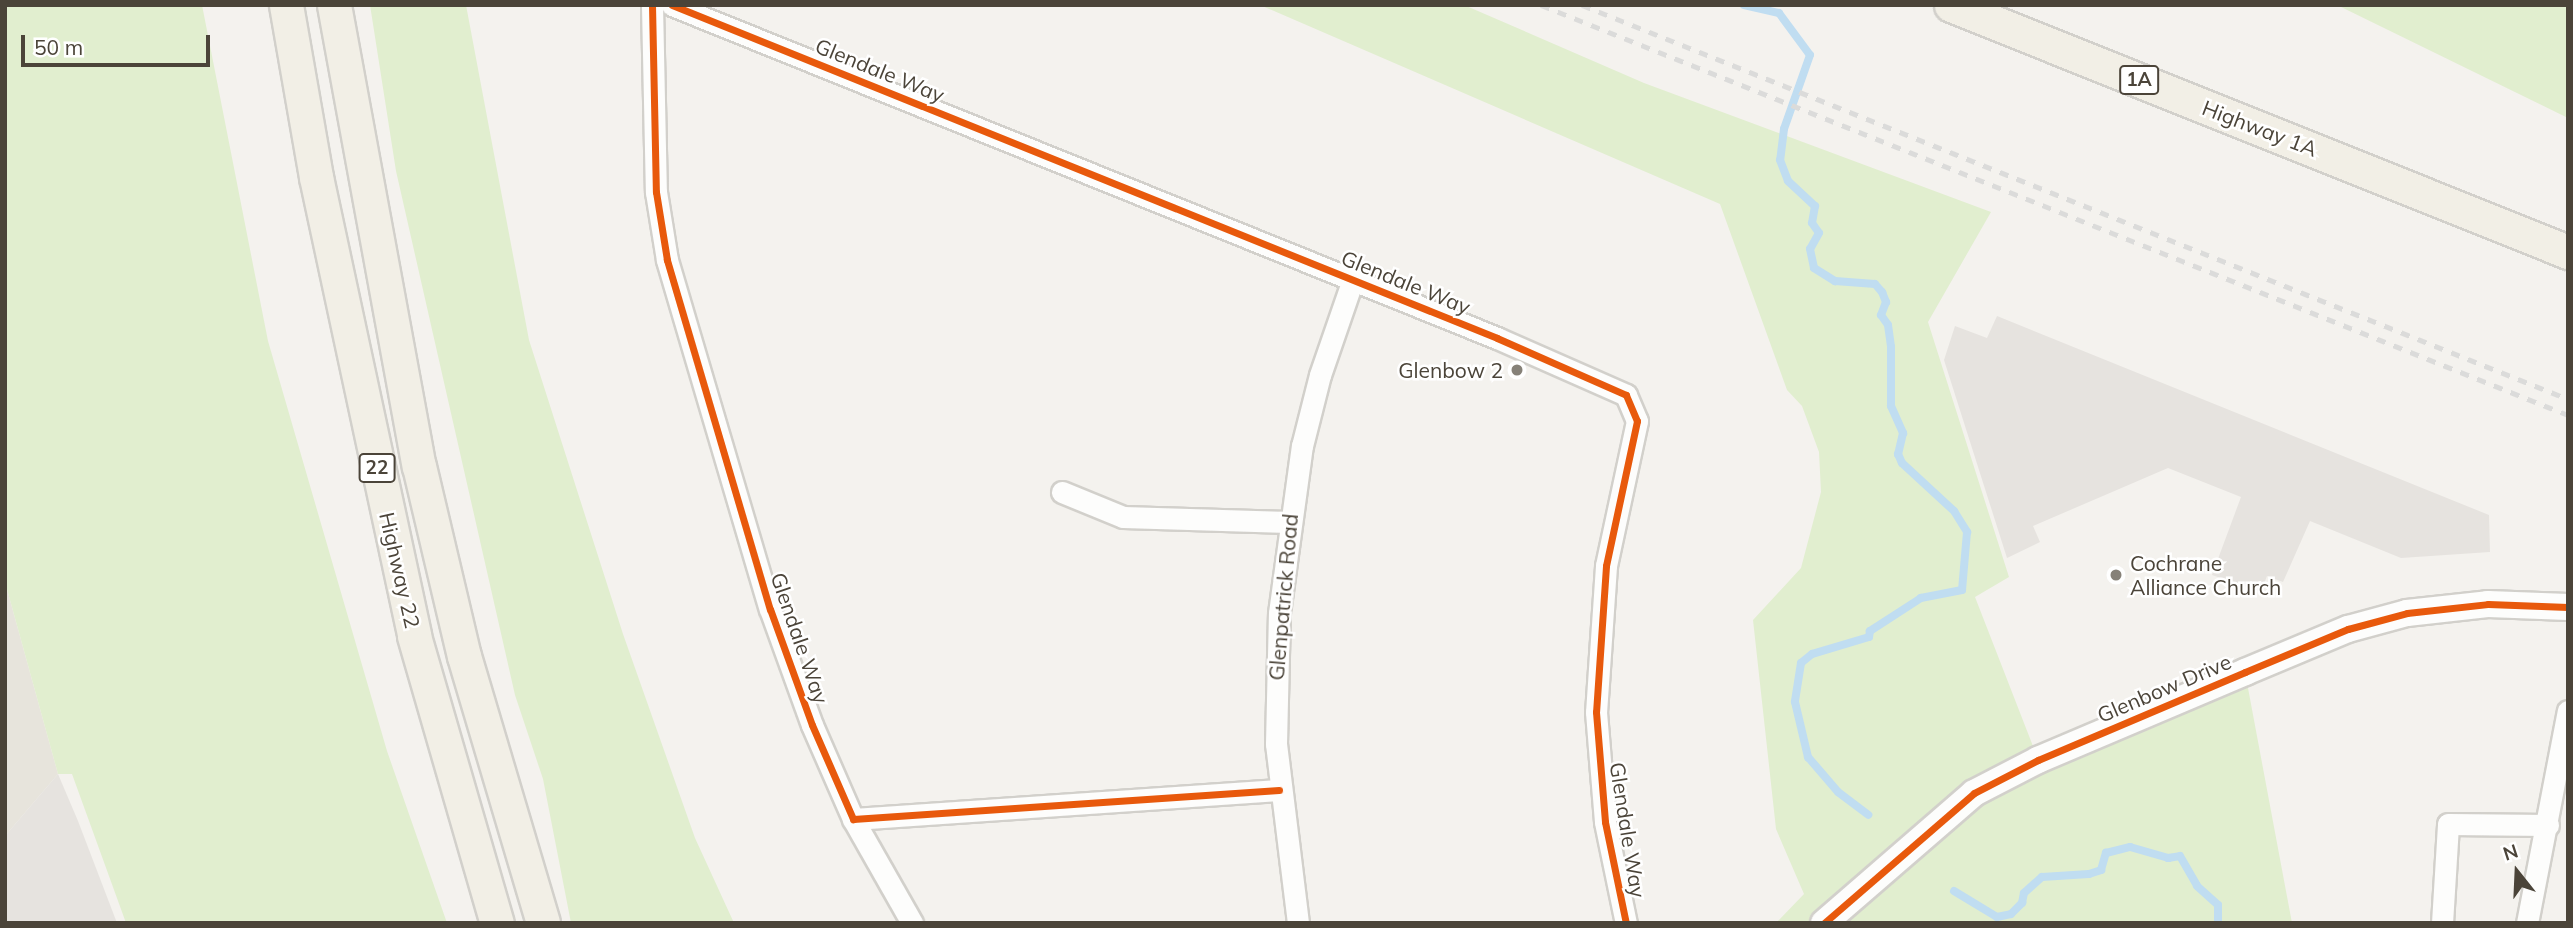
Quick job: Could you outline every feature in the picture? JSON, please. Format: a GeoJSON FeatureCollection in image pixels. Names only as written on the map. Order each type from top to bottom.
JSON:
{"type":"FeatureCollection","features":[{"type":"Feature","properties":{"kind":"main road","name":"Highway 22"},"geometry":{"type":"LineString","coordinates":[[286,5],[319,190],[414,636],[497,923]]}},
{"type":"Feature","properties":{"kind":"main road","name":"Highway 22"},"geometry":{"type":"LineString","coordinates":[[334,5],[419,466],[464,656],[543,923]]}},
{"type":"Feature","properties":{"kind":"main road","name":"Highway 1A"},"geometry":{"type":"LineString","coordinates":[[1951,5],[2568,252]]}},
{"type":"Feature","properties":{"kind":"street","name":"Glendale Way"},"geometry":{"type":"LineString","coordinates":[[652,5],[656,192],[667,260],[770,608],[816,736],[853,819],[912,923]]}},
{"type":"Feature","properties":{"kind":"street","name":"Glendale Way"},"geometry":{"type":"LineString","coordinates":[[672,5],[1353,279],[1613,386],[1626,395],[1636,412],[1608,554],[1597,673],[1605,822],[1626,923]]}},
{"type":"Feature","properties":{"kind":"street","name":"Glenpatrick Road"},"geometry":{"type":"LineString","coordinates":[[1298,923],[1279,790],[1276,668],[1288,522],[1320,374],[1353,279]]}},
{"type":"Feature","properties":{"kind":"street"},"geometry":{"type":"LineString","coordinates":[[1062,492],[1130,518],[1288,522]]}},
{"type":"Feature","properties":{"kind":"street","name":"Glenbow Drive"},"geometry":{"type":"LineString","coordinates":[[1824,923],[1974,793],[2038,760],[2245,672],[2348,629],[2407,613],[2488,604],[2568,607]]}},
{"type":"Feature","properties":{"kind":"street"},"geometry":{"type":"LineString","coordinates":[[2527,923],[2568,710]]}},
{"type":"Feature","properties":{"kind":"street"},"geometry":{"type":"LineString","coordinates":[[853,819],[1279,790]]}},
{"type":"Feature","properties":{"kind":"street"},"geometry":{"type":"LineString","coordinates":[[2442,923],[2448,824],[2548,825]]}},
{"type":"Feature","properties":{"kind":"shaded area"},"geometry":{"type":"Polygon","coordinates":[[[1997,316],[2489,515],[2490,552],[2401,558],[2310,521],[2283,582],[2267,576],[2261,592],[2212,575],[2241,497],[2168,468],[2033,526],[2040,542],[2007,558],[1944,360],[1955,326],[1987,338],[1997,316]]]}},
{"type":"Feature","properties":{"kind":"shaded area"},"geometry":{"type":"Polygon","coordinates":[[[5,582],[58,774],[5,836],[5,582]]]}},
{"type":"Feature","properties":{"kind":"shaded area"},"geometry":{"type":"Polygon","coordinates":[[[58,774],[117,923],[5,923],[5,836],[58,774]]]}},
{"type":"Feature","properties":{"kind":"green space"},"geometry":{"type":"Polygon","coordinates":[[[5,5],[202,5],[268,341],[387,751],[447,923],[126,923],[72,774],[58,774],[5,582],[5,5]]]}},
{"type":"Feature","properties":{"kind":"green space"},"geometry":{"type":"Polygon","coordinates":[[[370,5],[466,5],[529,340],[623,634],[695,838],[734,923],[571,923],[543,779],[515,695],[396,171],[370,5]]]}},
{"type":"Feature","properties":{"kind":"green space"},"geometry":{"type":"Polygon","coordinates":[[[1260,5],[1464,5],[1644,83],[1991,212],[1928,322],[2009,577],[1975,597],[2038,759],[2245,672],[2292,923],[1776,923],[1804,894],[1776,829],[1753,620],[1801,568],[1821,492],[1819,452],[1802,406],[1787,390],[1720,204],[1260,5]]]}},
{"type":"Feature","properties":{"kind":"green space"},"geometry":{"type":"Polygon","coordinates":[[[2337,5],[2568,5],[2568,118],[2337,5]]]}},
{"type":"Feature","properties":{"kind":"waterway"},"geometry":{"type":"LineString","coordinates":[[1744,5],[1779,13],[1810,55],[1784,129],[1780,160],[1788,181],[1815,206],[1812,223],[1819,233],[1810,249],[1814,268],[1835,281],[1875,284],[1882,292],[1886,302],[1881,315],[1888,325],[1891,347],[1891,406],[1903,433],[1898,454],[1902,463],[1954,511],[1967,532],[1962,590],[1921,598],[1870,631],[1869,637],[1812,654],[1801,663],[1795,702],[1808,757],[1838,792],[1868,815]]}},
{"type":"Feature","properties":{"kind":"waterway"},"geometry":{"type":"LineString","coordinates":[[1954,891],[1997,917],[2011,914],[2022,903],[2024,893],[2042,877],[2089,874],[2101,870],[2106,853],[2130,847],[2168,858],[2180,856],[2197,886],[2218,905],[2218,923]]}},
{"type":"Feature","properties":{"kind":"railway"},"geometry":{"type":"LineString","coordinates":[[1541,5],[2568,415]]}},
{"type":"Feature","properties":{"kind":"railway"},"geometry":{"type":"LineString","coordinates":[[1582,5],[2568,399]]}},
{"type":"Feature","properties":{"kind":"cycle path"},"geometry":{"type":"LineString","coordinates":[[652,5],[656,192],[667,260],[770,609],[812,725],[853,819],[1279,790]]}},
{"type":"Feature","properties":{"kind":"cycle path"},"geometry":{"type":"LineString","coordinates":[[672,5],[1497,338],[1626,395],[1637,421],[1606,566],[1596,712],[1605,822],[1626,923]]}},
{"type":"Feature","properties":{"kind":"cycle path"},"geometry":{"type":"LineString","coordinates":[[1824,923],[1974,793],[2038,760],[2245,672],[2348,629],[2407,613],[2488,604],[2568,607]]}},
{"type":"Feature","properties":{"kind":"place","name":"Glenbow 2"},"geometry":{"type":"Point","coordinates":[1517,370]}},
{"type":"Feature","properties":{"kind":"place","name":"Cochrane Alliance Church"},"geometry":{"type":"Point","coordinates":[2116,575]}}]}
